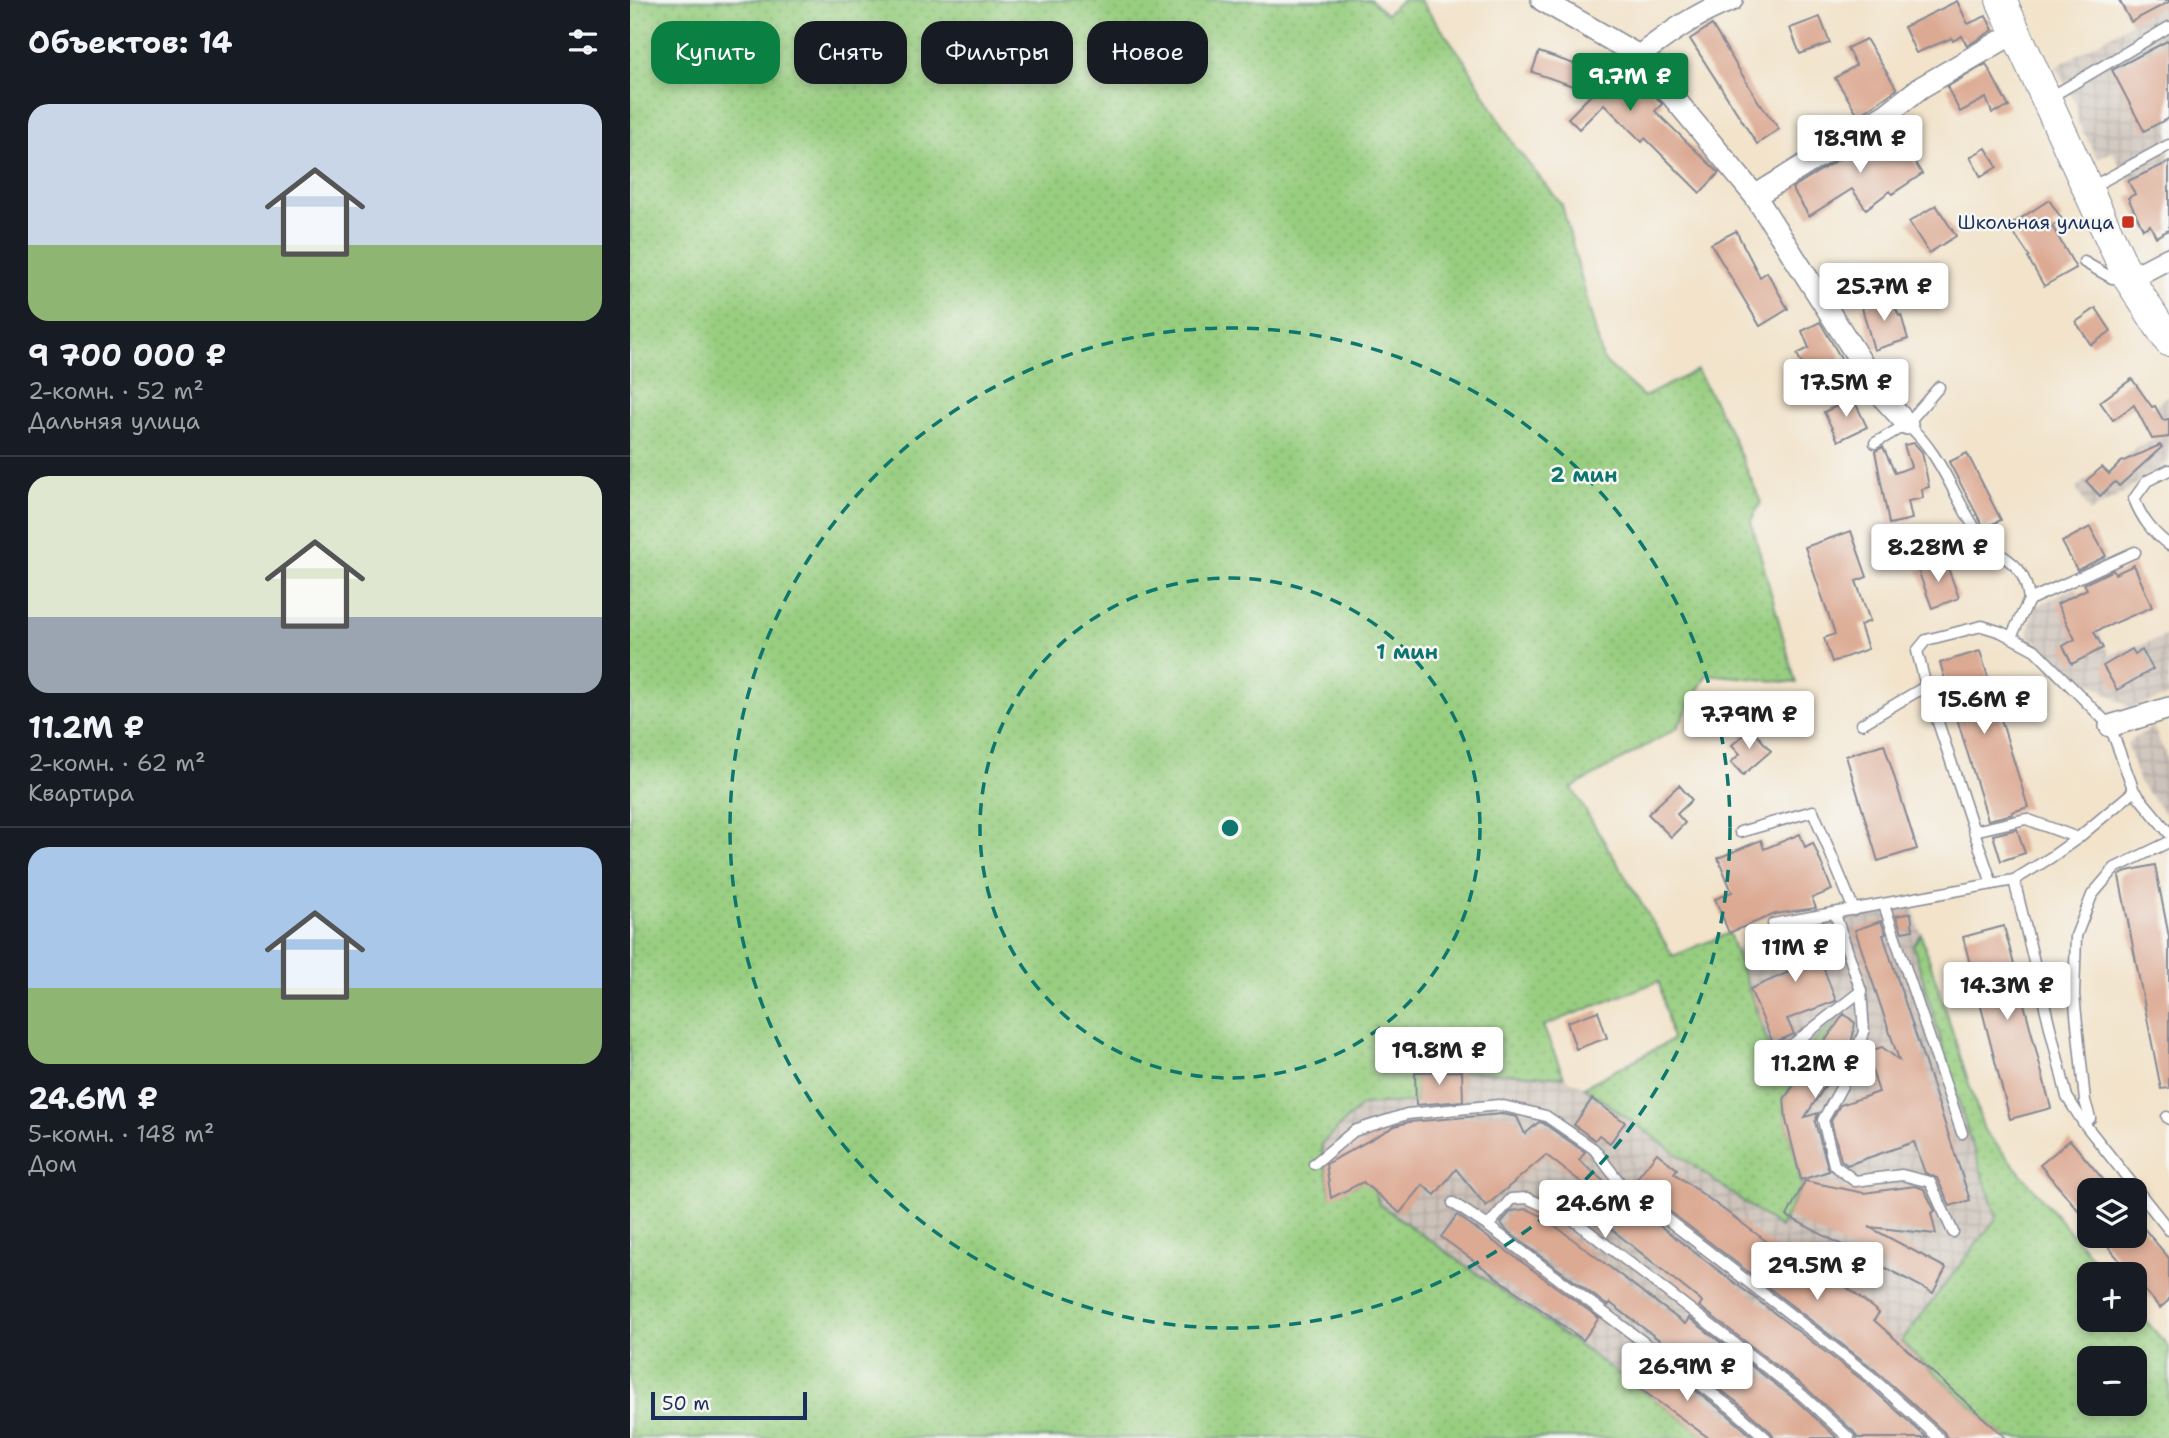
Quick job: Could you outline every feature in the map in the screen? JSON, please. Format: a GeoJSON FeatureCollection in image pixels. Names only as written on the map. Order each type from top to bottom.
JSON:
{"type":"FeatureCollection","features":[{"type":"Feature","properties":{"kind":"street"},"geometry":{"type":"LineString","coordinates":[[1542,0],[1639,56],[1755,196],[1886,401],[1907,424]]}},
{"type":"Feature","properties":{"kind":"street"},"geometry":{"type":"LineString","coordinates":[[1639,56],[1672,31],[1732,0]]}},
{"type":"Feature","properties":{"kind":"street"},"geometry":{"type":"LineString","coordinates":[[2001,0],[2129,279],[2169,341]]}},
{"type":"Feature","properties":{"kind":"street"},"geometry":{"type":"LineString","coordinates":[[1755,196],[1887,114],[1920,88],[2016,32]]}},
{"type":"Feature","properties":{"kind":"street"},"geometry":{"type":"LineString","coordinates":[[2129,279],[2169,258]]}},
{"type":"Feature","properties":{"kind":"street"},"geometry":{"type":"LineString","coordinates":[[2110,726],[2169,708]]}},
{"type":"Feature","properties":{"kind":"lane"},"geometry":{"type":"LineString","coordinates":[[2047,99],[2169,27]]}},
{"type":"Feature","properties":{"kind":"lane"},"geometry":{"type":"LineString","coordinates":[[2088,189],[2169,145]]}},
{"type":"Feature","properties":{"kind":"lane"},"geometry":{"type":"LineString","coordinates":[[2084,262],[2112,278],[2129,279]]}},
{"type":"Feature","properties":{"kind":"lane"},"geometry":{"type":"LineString","coordinates":[[1875,443],[1907,424],[1940,387]]}},
{"type":"Feature","properties":{"kind":"lane"},"geometry":{"type":"LineString","coordinates":[[1907,424],[1924,439],[1947,474],[1979,536],[2016,565],[2027,582],[2029,600],[2011,638]]}},
{"type":"Feature","properties":{"kind":"lane"},"geometry":{"type":"LineString","coordinates":[[2169,470],[2147,481],[2134,499],[2142,518],[2155,534],[2169,545]]}},
{"type":"Feature","properties":{"kind":"lane"},"geometry":{"type":"LineString","coordinates":[[2029,600],[2135,552]]}},
{"type":"Feature","properties":{"kind":"lane"},"geometry":{"type":"LineString","coordinates":[[1992,884],[1926,686],[1917,651],[1926,640],[1982,626],[2035,650],[2110,726],[2134,791],[2169,833]]}},
{"type":"Feature","properties":{"kind":"lane"},"geometry":{"type":"LineString","coordinates":[[1862,724],[1926,686]]}},
{"type":"Feature","properties":{"kind":"lane"},"geometry":{"type":"LineString","coordinates":[[1773,924],[2014,880],[2078,838],[2134,791]]}},
{"type":"Feature","properties":{"kind":"lane"},"geometry":{"type":"LineString","coordinates":[[1740,832],[1813,811],[1854,910]]}},
{"type":"Feature","properties":{"kind":"lane"},"geometry":{"type":"LineString","coordinates":[[1974,831],[2026,819],[2078,838]]}},
{"type":"Feature","properties":{"kind":"lane"},"geometry":{"type":"LineString","coordinates":[[2083,1122],[2090,1118],[2085,1101],[2074,995],[2076,936],[2092,895],[2115,868],[2169,842]]}},
{"type":"Feature","properties":{"kind":"lane"},"geometry":{"type":"LineString","coordinates":[[2014,880],[2067,1097],[2083,1122],[2169,1230]]}},
{"type":"Feature","properties":{"kind":"lane"},"geometry":{"type":"LineString","coordinates":[[1884,905],[1962,1133]]}},
{"type":"Feature","properties":{"kind":"lane"},"geometry":{"type":"LineString","coordinates":[[1835,914],[1861,991],[1864,1032],[1843,1084],[1823,1119],[1834,1165],[1855,1181],[1902,1175],[1930,1182],[1953,1232]]}},
{"type":"Feature","properties":{"kind":"lane"},"geometry":{"type":"LineString","coordinates":[[1774,1059],[1861,991]]}},
{"type":"Feature","properties":{"kind":"lane"},"geometry":{"type":"LineString","coordinates":[[1314,1164],[1354,1131],[1407,1114],[1499,1105],[1546,1116],[1594,1149],[1620,1183],[1870,1376],[1939,1438]]}},
{"type":"Feature","properties":{"kind":"lane"},"geometry":{"type":"LineString","coordinates":[[1488,1226],[1511,1199],[1527,1198],[1571,1218],[1802,1395],[1849,1438]]}},
{"type":"Feature","properties":{"kind":"lane"},"geometry":{"type":"LineString","coordinates":[[1453,1203],[1488,1226],[1733,1409],[1766,1438]]}},
{"type":"Feature","properties":{"kind":"shaded area"},"geometry":{"type":"Polygon","coordinates":[[[2119,0],[2169,0],[2169,165],[2167,163],[2128,181],[2113,152],[2097,158],[2078,122],[2076,104],[2056,67],[2131,23],[2119,0]]]}},
{"type":"Feature","properties":{"kind":"shaded area"},"geometry":{"type":"Polygon","coordinates":[[[2169,394],[2169,461],[2090,512],[2076,488],[2102,467],[2109,473],[2137,446],[2165,437],[2162,420],[2155,406],[2169,394]]]}},
{"type":"Feature","properties":{"kind":"shaded area"},"geometry":{"type":"Polygon","coordinates":[[[2076,587],[2110,655],[2169,635],[2169,696],[2130,708],[2067,668],[2028,635],[2034,607],[2076,587]]]}},
{"type":"Feature","properties":{"kind":"shaded area"},"geometry":{"type":"Polygon","coordinates":[[[2153,727],[2169,762],[2169,819],[2139,782],[2127,743],[2153,727]]]}},
{"type":"Feature","properties":{"kind":"shaded area"},"geometry":{"type":"Polygon","coordinates":[[[1912,905],[1921,934],[1913,946],[1969,1136],[1997,1217],[1901,1342],[2006,1438],[1709,1438],[1379,1204],[1370,1178],[1331,1198],[1321,1144],[1362,1105],[1416,1102],[1415,1072],[1462,1071],[1564,1077],[1584,1087],[1780,1228],[1786,1120],[1784,1099],[1839,1017],[1805,1051],[1777,1069],[1736,949],[1799,925],[1912,905]]]}},
{"type":"Feature","properties":{"kind":"green space"},"geometry":{"type":"Polygon","coordinates":[[[630,0],[1371,0],[1386,14],[1402,0],[1420,0],[1465,61],[1515,147],[1562,205],[1603,360],[1644,397],[1697,370],[1728,427],[1761,502],[1751,521],[1796,683],[1707,674],[1677,728],[1572,788],[1673,956],[1729,933],[1777,1069],[1805,1051],[1843,1013],[1784,1099],[1786,1120],[1802,1185],[1780,1228],[1584,1087],[1672,1040],[1659,981],[1543,1026],[1564,1077],[1463,1071],[1416,1072],[1416,1102],[1362,1105],[1321,1144],[1331,1197],[1370,1178],[1379,1204],[1709,1438],[630,1438],[630,0]]]}},
{"type":"Feature","properties":{"kind":"green space"},"geometry":{"type":"Polygon","coordinates":[[[1921,934],[1984,1130],[2077,1240],[2077,1248],[2084,1248],[2096,1262],[2077,1262],[2077,1332],[2147,1332],[2147,1322],[2169,1347],[2169,1438],[2006,1438],[1901,1342],[1997,1217],[1969,1136],[1913,945],[1921,934]]]}},
{"type":"Feature","properties":{"kind":"building"},"geometry":{"type":"Polygon","coordinates":[[[2119,0],[2169,0],[2169,2],[2131,22],[2119,0]]]}},
{"type":"Feature","properties":{"kind":"building"},"geometry":{"type":"Polygon","coordinates":[[[1957,1],[1968,24],[1986,16],[1993,30],[1967,46],[1962,36],[1916,53],[1904,27],[1957,1]]]}},
{"type":"Feature","properties":{"kind":"building"},"geometry":{"type":"Polygon","coordinates":[[[1820,17],[1830,43],[1800,54],[1790,28],[1820,17]]]}},
{"type":"Feature","properties":{"kind":"building"},"geometry":{"type":"Polygon","coordinates":[[[1712,25],[1758,101],[1779,129],[1757,144],[1690,39],[1712,25]]]}},
{"type":"Feature","properties":{"kind":"building"},"geometry":{"type":"Polygon","coordinates":[[[1866,39],[1897,89],[1859,116],[1835,78],[1856,65],[1847,48],[1866,39]]]}},
{"type":"Feature","properties":{"kind":"building"},"geometry":{"type":"Polygon","coordinates":[[[2169,40],[2169,118],[2144,131],[2112,70],[2169,40]]]}},
{"type":"Feature","properties":{"kind":"building"},"geometry":{"type":"Polygon","coordinates":[[[1539,52],[1609,76],[1614,71],[1621,79],[1632,68],[1662,104],[1655,111],[1719,173],[1700,193],[1645,138],[1642,142],[1604,104],[1579,129],[1568,118],[1593,93],[1532,72],[1539,52]]]}},
{"type":"Feature","properties":{"kind":"building"},"geometry":{"type":"Polygon","coordinates":[[[1986,64],[2009,107],[1992,113],[1986,98],[1960,112],[1947,87],[1986,64]]]}},
{"type":"Feature","properties":{"kind":"building"},"geometry":{"type":"Polygon","coordinates":[[[1886,130],[1898,150],[1905,146],[1922,174],[1892,194],[1890,191],[1866,209],[1852,189],[1809,216],[1792,188],[1886,130]]]}},
{"type":"Feature","properties":{"kind":"building"},"geometry":{"type":"Polygon","coordinates":[[[1986,148],[1997,167],[1981,177],[1970,157],[1986,148]]]}},
{"type":"Feature","properties":{"kind":"building"},"geometry":{"type":"Polygon","coordinates":[[[2169,162],[2169,230],[2156,237],[2150,225],[2143,229],[2128,198],[2135,194],[2128,181],[2169,162]]]}},
{"type":"Feature","properties":{"kind":"building"},"geometry":{"type":"Polygon","coordinates":[[[2049,200],[2062,219],[2052,226],[2076,268],[2044,286],[2028,258],[2030,257],[2009,226],[2049,200]]]}},
{"type":"Feature","properties":{"kind":"building"},"geometry":{"type":"Polygon","coordinates":[[[1936,205],[1956,236],[1929,253],[1909,222],[1936,205]]]}},
{"type":"Feature","properties":{"kind":"building"},"geometry":{"type":"Polygon","coordinates":[[[1736,231],[1760,277],[1767,272],[1788,309],[1760,326],[1711,244],[1736,231]]]}},
{"type":"Feature","properties":{"kind":"building"},"geometry":{"type":"Polygon","coordinates":[[[1890,295],[1899,316],[1901,315],[1908,339],[1874,350],[1862,308],[1890,295]]]}},
{"type":"Feature","properties":{"kind":"building"},"geometry":{"type":"Polygon","coordinates":[[[2096,308],[2111,331],[2091,345],[2076,322],[2096,308]]]}},
{"type":"Feature","properties":{"kind":"building"},"geometry":{"type":"Polygon","coordinates":[[[1820,322],[1846,367],[1811,383],[1797,354],[1809,348],[1802,331],[1820,322]]]}},
{"type":"Feature","properties":{"kind":"building"},"geometry":{"type":"Polygon","coordinates":[[[2132,379],[2163,420],[2169,419],[2169,437],[2152,439],[2134,405],[2113,420],[2100,402],[2132,379]]]}},
{"type":"Feature","properties":{"kind":"building"},"geometry":{"type":"Polygon","coordinates":[[[1853,398],[1867,427],[1838,441],[1824,412],[1853,398]]]}},
{"type":"Feature","properties":{"kind":"building"},"geometry":{"type":"Polygon","coordinates":[[[1914,443],[1922,452],[1929,487],[1922,489],[1923,498],[1908,501],[1912,519],[1889,524],[1875,451],[1883,447],[1895,473],[1911,467],[1904,445],[1914,443]]]}},
{"type":"Feature","properties":{"kind":"building"},"geometry":{"type":"Polygon","coordinates":[[[2160,445],[2162,447],[2119,486],[2115,482],[2100,496],[2086,481],[2102,467],[2109,474],[2121,462],[2160,445]]]}},
{"type":"Feature","properties":{"kind":"building"},"geometry":{"type":"Polygon","coordinates":[[[1967,453],[2001,520],[1984,528],[1949,462],[1967,453]]]}},
{"type":"Feature","properties":{"kind":"building"},"geometry":{"type":"Polygon","coordinates":[[[2090,527],[2106,556],[2077,570],[2062,542],[2090,527]]]}},
{"type":"Feature","properties":{"kind":"building"},"geometry":{"type":"Polygon","coordinates":[[[1851,531],[1867,577],[1856,581],[1870,621],[1860,625],[1868,649],[1832,662],[1824,638],[1835,634],[1805,547],[1851,531]]]}},
{"type":"Feature","properties":{"kind":"building"},"geometry":{"type":"Polygon","coordinates":[[[1945,560],[1959,598],[1932,608],[1918,570],[1945,560]]]}},
{"type":"Feature","properties":{"kind":"building"},"geometry":{"type":"Polygon","coordinates":[[[2134,565],[2152,607],[2094,632],[2103,648],[2072,664],[2063,646],[2075,639],[2057,604],[2087,589],[2084,584],[2113,570],[2115,574],[2134,565]]]}},
{"type":"Feature","properties":{"kind":"building"},"geometry":{"type":"Polygon","coordinates":[[[2132,649],[2135,654],[2142,650],[2153,669],[2117,690],[2103,666],[2132,649]]]}},
{"type":"Feature","properties":{"kind":"building"},"geometry":{"type":"Polygon","coordinates":[[[1980,651],[2028,807],[1988,820],[1940,663],[1980,651]]]}},
{"type":"Feature","properties":{"kind":"building"},"geometry":{"type":"Polygon","coordinates":[[[1751,728],[1771,751],[1743,775],[1731,762],[1740,754],[1732,745],[1751,728]]]}},
{"type":"Feature","properties":{"kind":"building"},"geometry":{"type":"Polygon","coordinates":[[[1884,744],[1917,849],[1878,861],[1846,756],[1884,744]]]}},
{"type":"Feature","properties":{"kind":"building"},"geometry":{"type":"Polygon","coordinates":[[[1679,785],[1692,800],[1677,814],[1685,823],[1671,837],[1648,814],[1679,785]]]}},
{"type":"Feature","properties":{"kind":"building"},"geometry":{"type":"Polygon","coordinates":[[[2017,829],[2025,853],[2001,861],[1993,835],[2017,829]]]}},
{"type":"Feature","properties":{"kind":"building"},"geometry":{"type":"Polygon","coordinates":[[[1800,834],[1805,847],[1813,843],[1832,890],[1812,898],[1816,908],[1775,914],[1729,933],[1715,899],[1732,892],[1718,858],[1761,840],[1764,849],[1800,834]]]}},
{"type":"Feature","properties":{"kind":"building"},"geometry":{"type":"Polygon","coordinates":[[[2155,865],[2169,937],[2169,1088],[2161,1089],[2119,876],[2127,871],[2155,865]]]}},
{"type":"Feature","properties":{"kind":"building"},"geometry":{"type":"Polygon","coordinates":[[[1911,913],[1913,930],[1902,932],[1896,916],[1911,913]]]}},
{"type":"Feature","properties":{"kind":"building"},"geometry":{"type":"Polygon","coordinates":[[[1881,921],[1886,934],[1883,935],[1970,1200],[1950,1206],[1937,1178],[1925,1173],[1914,1142],[1847,1165],[1841,1160],[1831,1121],[1840,1105],[1879,1092],[1866,1052],[1882,1047],[1899,1060],[1855,930],[1881,921]]]}},
{"type":"Feature","properties":{"kind":"building"},"geometry":{"type":"Polygon","coordinates":[[[1821,923],[1827,938],[1814,943],[1836,1001],[1787,1019],[1794,1034],[1773,1043],[1750,989],[1796,969],[1782,930],[1821,923]]]}},
{"type":"Feature","properties":{"kind":"building"},"geometry":{"type":"Polygon","coordinates":[[[2004,926],[2051,1108],[2010,1119],[1963,937],[2004,926]]]}},
{"type":"Feature","properties":{"kind":"building"},"geometry":{"type":"Polygon","coordinates":[[[1598,1011],[1607,1038],[1576,1049],[1567,1022],[1598,1011]]]}},
{"type":"Feature","properties":{"kind":"building"},"geometry":{"type":"Polygon","coordinates":[[[1844,1014],[1855,1023],[1848,1051],[1805,1117],[1818,1113],[1815,1122],[1829,1171],[1801,1180],[1786,1120],[1784,1099],[1844,1014]]]}},
{"type":"Feature","properties":{"kind":"building"},"geometry":{"type":"Polygon","coordinates":[[[1462,1071],[1463,1101],[1416,1105],[1415,1072],[1462,1071]]]}},
{"type":"Feature","properties":{"kind":"building"},"geometry":{"type":"Polygon","coordinates":[[[1592,1099],[1625,1122],[1610,1143],[1599,1135],[1595,1140],[1574,1125],[1592,1099]]]}},
{"type":"Feature","properties":{"kind":"building"},"geometry":{"type":"Polygon","coordinates":[[[1502,1114],[1517,1117],[1525,1134],[1539,1122],[1543,1123],[1585,1152],[1579,1160],[1622,1197],[1865,1382],[1927,1438],[1857,1438],[1854,1432],[1807,1389],[1699,1306],[1702,1302],[1579,1203],[1590,1189],[1546,1155],[1486,1206],[1456,1169],[1435,1195],[1423,1185],[1400,1213],[1363,1182],[1331,1198],[1326,1164],[1395,1126],[1409,1122],[1502,1114]]]}},
{"type":"Feature","properties":{"kind":"building"},"geometry":{"type":"Polygon","coordinates":[[[2070,1140],[2102,1178],[2077,1178],[2077,1209],[2040,1165],[2070,1140]]]}},
{"type":"Feature","properties":{"kind":"building"},"geometry":{"type":"Polygon","coordinates":[[[1657,1153],[1677,1169],[1674,1173],[1777,1249],[1840,1282],[1879,1313],[1874,1320],[2006,1438],[1947,1438],[1944,1432],[1875,1370],[1633,1183],[1657,1153]]]}},
{"type":"Feature","properties":{"kind":"building"},"geometry":{"type":"Polygon","coordinates":[[[1805,1181],[1864,1193],[1915,1186],[1924,1189],[1935,1211],[1931,1213],[1936,1234],[1869,1227],[1946,1268],[1933,1293],[1787,1216],[1805,1181]]]}},
{"type":"Feature","properties":{"kind":"building"},"geometry":{"type":"Polygon","coordinates":[[[1527,1209],[1542,1216],[1685,1324],[1689,1318],[1797,1401],[1837,1438],[1774,1438],[1771,1432],[1738,1403],[1660,1345],[1662,1342],[1610,1303],[1608,1306],[1507,1231],[1501,1223],[1511,1211],[1527,1209]]]}},
{"type":"Feature","properties":{"kind":"building"},"geometry":{"type":"Polygon","coordinates":[[[1457,1215],[1599,1318],[1583,1340],[1441,1237],[1457,1215]]]}},
{"type":"Feature","properties":{"kind":"building"},"geometry":{"type":"Polygon","coordinates":[[[2147,1232],[2169,1258],[2169,1300],[2160,1308],[2147,1293],[2147,1262],[2121,1262],[2109,1248],[2147,1248],[2147,1232]]]}},
{"type":"Feature","properties":{"kind":"building"},"geometry":{"type":"Polygon","coordinates":[[[1651,1357],[1754,1438],[1709,1438],[1632,1383],[1651,1357]]]}},
{"type":"Feature","properties":{"kind":"place","name":"Школьная улица"},"geometry":{"type":"Point","coordinates":[2128,222]}}]}
